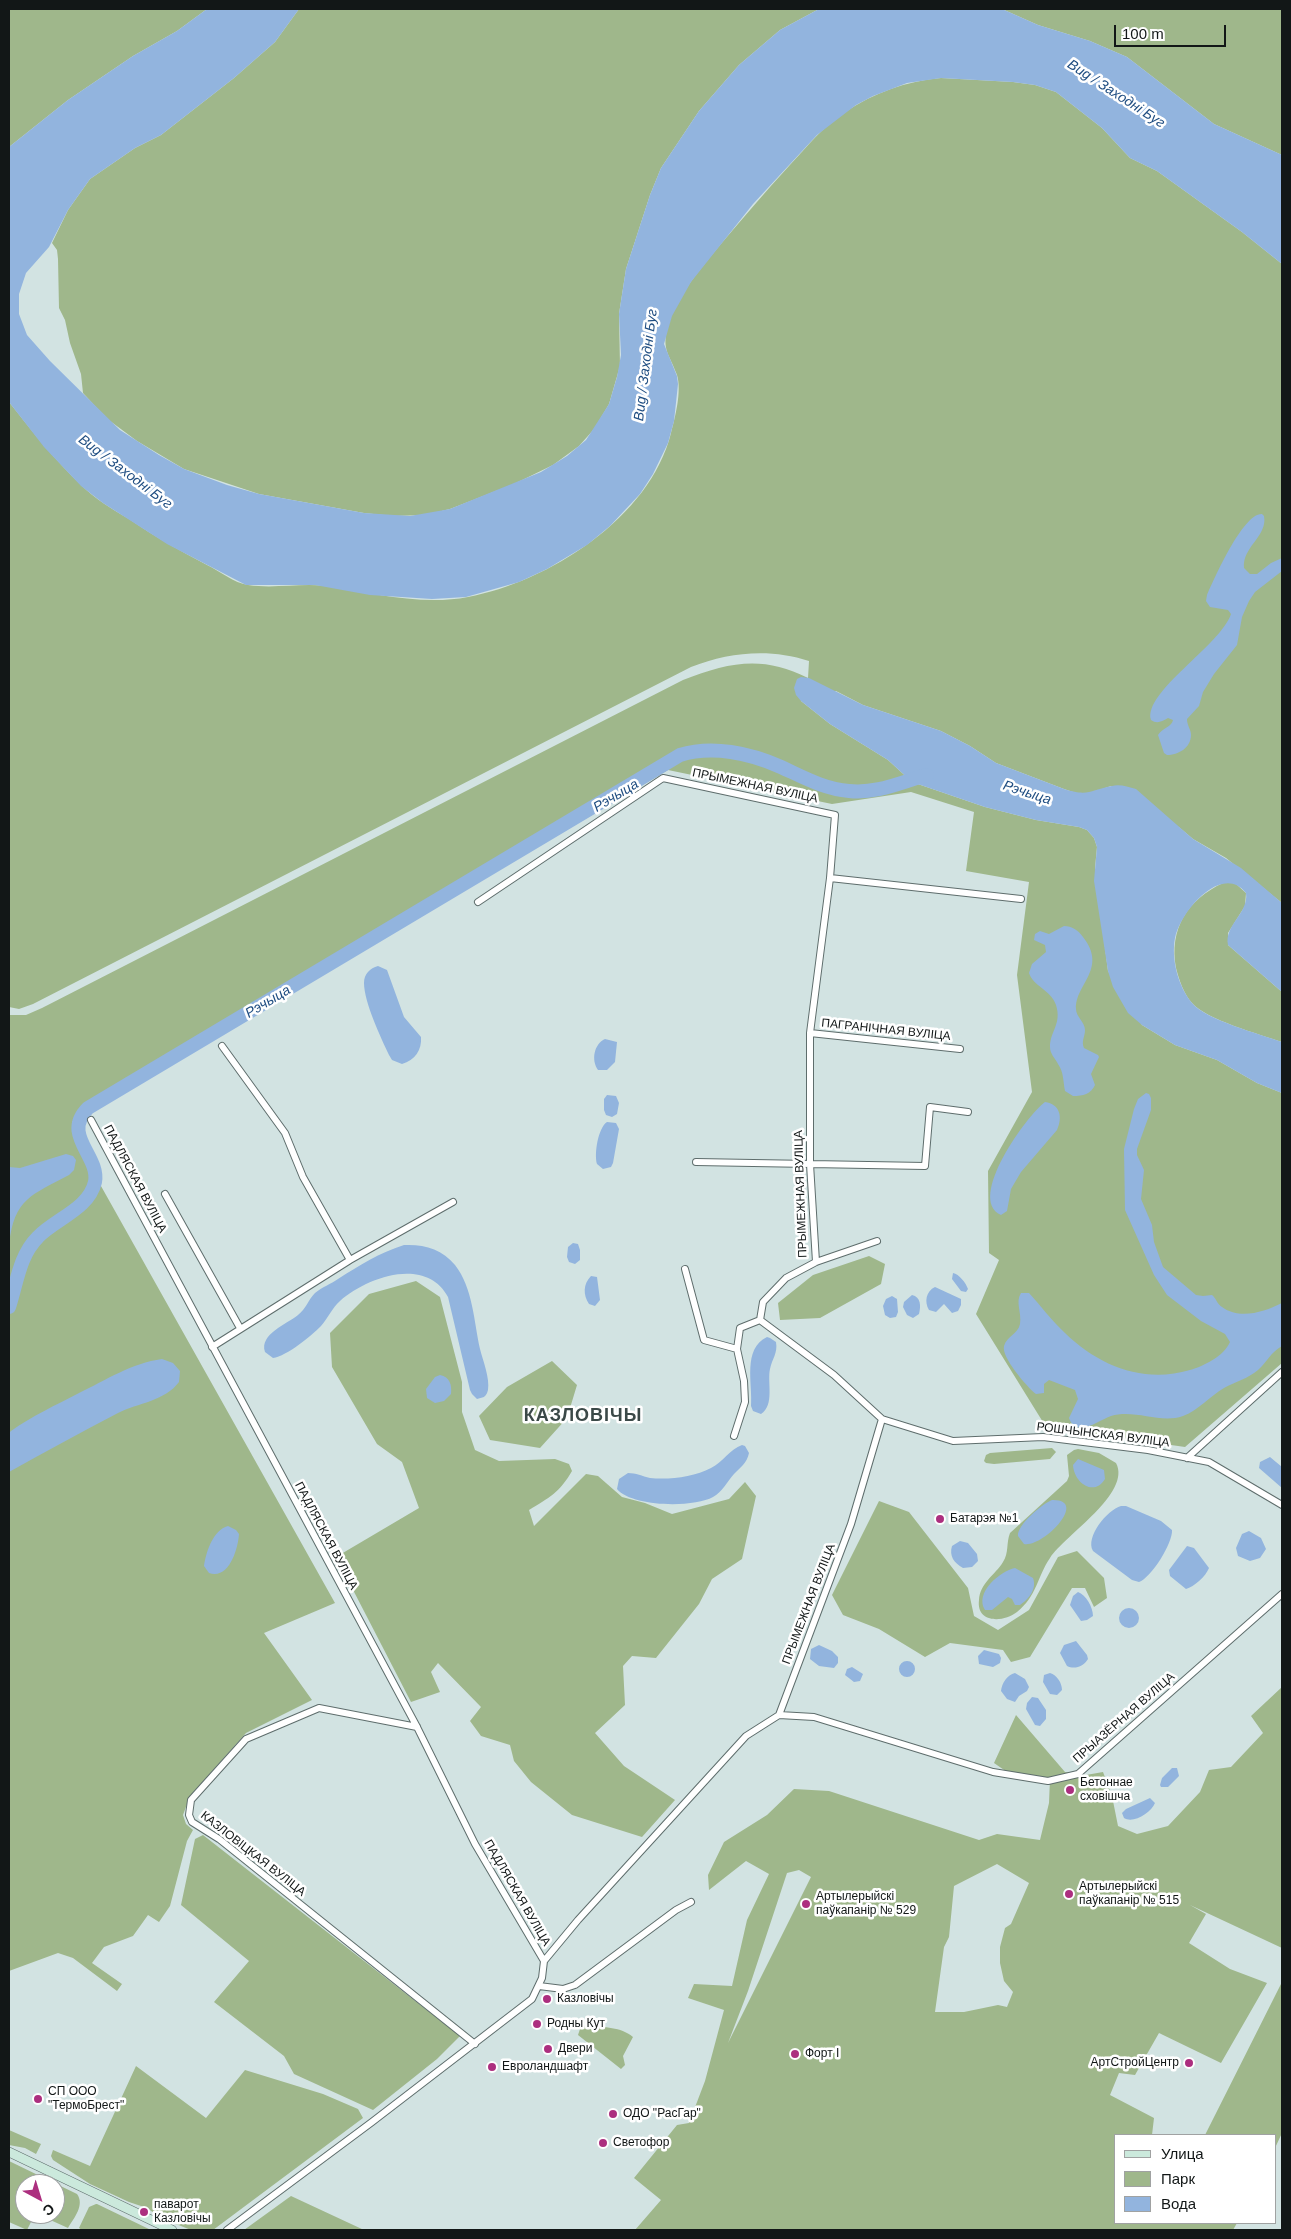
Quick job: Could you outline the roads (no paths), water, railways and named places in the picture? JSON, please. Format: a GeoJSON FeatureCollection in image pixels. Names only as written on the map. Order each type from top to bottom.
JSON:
{"type":"FeatureCollection","features":[{"type":"Feature","properties":{"kind":"main road"},"geometry":{"type":"LineString","coordinates":[[9,2152],[172,2230]]}},
{"type":"Feature","properties":{"kind":"street","name":"ПРЫМЕЖНАЯ ВУЛІЦА"},"geometry":{"type":"LineString","coordinates":[[478,902],[663,778],[835,815],[830,878],[810,1033],[810,1164],[816,1262],[786,1278],[763,1302],[760,1320]]}},
{"type":"Feature","properties":{"kind":"street"},"geometry":{"type":"LineString","coordinates":[[830,878],[1021,899]]}},
{"type":"Feature","properties":{"kind":"street","name":"ПАГРАНІЧНАЯ ВУЛІЦА"},"geometry":{"type":"LineString","coordinates":[[810,1033],[960,1050]]}},
{"type":"Feature","properties":{"kind":"street"},"geometry":{"type":"LineString","coordinates":[[222,1046],[285,1133],[303,1177],[350,1260]]}},
{"type":"Feature","properties":{"kind":"street"},"geometry":{"type":"LineString","coordinates":[[696,1162],[925,1166],[930,1107],[968,1112]]}},
{"type":"Feature","properties":{"kind":"street","name":"ПАДЛЯСКАЯ ВУЛІЦА"},"geometry":{"type":"LineString","coordinates":[[91,1120],[417,1727],[475,1844],[544,1961]]}},
{"type":"Feature","properties":{"kind":"street"},"geometry":{"type":"LineString","coordinates":[[165,1194],[240,1328]]}},
{"type":"Feature","properties":{"kind":"street"},"geometry":{"type":"LineString","coordinates":[[212,1347],[350,1260],[453,1202]]}},
{"type":"Feature","properties":{"kind":"street"},"geometry":{"type":"LineString","coordinates":[[816,1262],[877,1241]]}},
{"type":"Feature","properties":{"kind":"street"},"geometry":{"type":"LineString","coordinates":[[685,1269],[704,1340],[736,1349]]}},
{"type":"Feature","properties":{"kind":"street"},"geometry":{"type":"LineString","coordinates":[[734,1436],[745,1402],[744,1381],[736,1349],[740,1328],[760,1320],[834,1375],[882,1419]]}},
{"type":"Feature","properties":{"kind":"street"},"geometry":{"type":"LineString","coordinates":[[1187,1458],[1282,1372]]}},
{"type":"Feature","properties":{"kind":"street","name":"ПРЫМЕЖНАЯ ВУЛІЦА"},"geometry":{"type":"LineString","coordinates":[[779,1715],[851,1524],[882,1419]]}},
{"type":"Feature","properties":{"kind":"street","name":"РОШЧЫНСКАЯ ВУЛІЦА"},"geometry":{"type":"LineString","coordinates":[[882,1419],[954,1441],[1043,1437],[1148,1450],[1209,1462],[1282,1505]]}},
{"type":"Feature","properties":{"kind":"street","name":"ПРЫАЗЁРНАЯ ВУЛІЦА"},"geometry":{"type":"LineString","coordinates":[[779,1715],[814,1717],[993,1772],[1048,1782],[1078,1774],[1282,1594]]}},
{"type":"Feature","properties":{"kind":"street","name":"КАЗЛОВІЦКАЯ ВУЛІЦА"},"geometry":{"type":"LineString","coordinates":[[417,1727],[319,1708],[246,1739],[191,1800],[189,1815],[192,1822],[219,1838],[475,2044]]}},
{"type":"Feature","properties":{"kind":"street"},"geometry":{"type":"LineString","coordinates":[[227,2230],[532,1999],[544,1972],[544,1961],[578,1920],[746,1736],[779,1715]]}},
{"type":"Feature","properties":{"kind":"street"},"geometry":{"type":"LineString","coordinates":[[539,1986],[563,1989],[575,1985],[676,1910],[691,1902]]}},
{"type":"Feature","properties":{"kind":"water","name":"Bug / Заходні Буг"},"geometry":{"type":"Polygon","coordinates":[[[207,9],[299,9],[275,42],[234,78],[161,135],[135,148],[90,179],[68,210],[49,247],[26,273],[19,294],[19,314],[27,335],[50,361],[120,430],[184,469],[227,485],[259,494],[364,513],[410,516],[450,509],[541,472],[567,456],[586,440],[609,404],[617,377],[621,355],[619,314],[626,269],[650,195],[661,168],[699,111],[739,65],[780,30],[819,9],[1002,9],[1038,25],[1090,41],[1127,57],[1214,124],[1282,155],[1282,264],[1242,232],[1157,171],[1130,158],[1102,128],[1056,92],[1035,85],[1013,82],[941,78],[907,83],[873,96],[856,105],[817,135],[753,204],[691,282],[672,316],[664,344],[677,376],[678,384],[674,421],[668,443],[653,474],[640,494],[610,526],[587,545],[547,569],[519,582],[466,597],[432,599],[370,595],[315,585],[246,585],[167,544],[103,503],[81,486],[44,447],[9,402],[9,147],[68,100],[133,56],[177,31],[207,9]]]}},
{"type":"Feature","properties":{"kind":"water"},"geometry":{"type":"Polygon","coordinates":[[[1262,514],[1264,516],[1264,523],[1262,530],[1247,554],[1244,568],[1250,574],[1257,574],[1271,563],[1282,558],[1282,571],[1255,592],[1249,601],[1242,617],[1237,645],[1214,674],[1203,692],[1199,706],[1187,719],[1191,735],[1189,744],[1175,754],[1167,755],[1164,753],[1158,735],[1173,720],[1168,718],[1155,722],[1151,720],[1152,709],[1170,682],[1213,640],[1231,614],[1228,610],[1210,607],[1206,601],[1207,595],[1222,562],[1238,535],[1254,517],[1262,514]]]}},
{"type":"Feature","properties":{"kind":"water"},"geometry":{"type":"Polygon","coordinates":[[[801,677],[809,678],[863,705],[941,731],[970,746],[996,763],[1064,789],[1084,793],[1118,785],[1136,789],[1193,839],[1241,868],[1282,903],[1282,992],[1228,945],[1230,931],[1241,913],[1246,900],[1246,893],[1236,885],[1225,883],[1214,887],[1193,904],[1179,927],[1175,938],[1174,955],[1179,980],[1183,989],[1192,1003],[1199,1009],[1221,1021],[1282,1042],[1282,1093],[1257,1083],[1217,1060],[1175,1045],[1142,1025],[1128,1013],[1113,987],[1108,971],[1094,881],[1097,847],[1094,838],[1087,830],[985,807],[912,782],[888,760],[830,724],[801,701],[796,695],[794,688],[797,679],[801,677]]]}},
{"type":"Feature","properties":{"kind":"water"},"geometry":{"type":"Polygon","coordinates":[[[1064,926],[1077,930],[1090,948],[1092,958],[1092,967],[1080,992],[1076,1009],[1077,1015],[1085,1027],[1084,1048],[1099,1057],[1091,1074],[1095,1085],[1091,1091],[1077,1096],[1073,1096],[1065,1091],[1061,1071],[1050,1049],[1058,1017],[1056,1005],[1054,1000],[1034,981],[1029,973],[1032,964],[1046,952],[1045,945],[1034,940],[1035,934],[1040,931],[1049,934],[1064,926]]]}},
{"type":"Feature","properties":{"kind":"water"},"geometry":{"type":"Polygon","coordinates":[[[378,966],[387,970],[404,1017],[421,1037],[417,1054],[411,1060],[402,1064],[392,1060],[389,1055],[373,1020],[367,1000],[364,983],[365,977],[372,968],[378,966]]]}},
{"type":"Feature","properties":{"kind":"water"},"geometry":{"type":"Polygon","coordinates":[[[605,1039],[617,1042],[615,1062],[607,1070],[598,1070],[594,1057],[596,1048],[605,1039]]]}},
{"type":"Feature","properties":{"kind":"water"},"geometry":{"type":"Polygon","coordinates":[[[1146,1093],[1151,1098],[1151,1110],[1137,1149],[1137,1155],[1144,1170],[1141,1199],[1152,1225],[1154,1242],[1163,1267],[1196,1295],[1212,1295],[1220,1306],[1229,1311],[1244,1314],[1260,1312],[1282,1303],[1282,1346],[1254,1373],[1224,1388],[1183,1416],[1165,1418],[1120,1414],[1082,1428],[1072,1424],[1069,1418],[1078,1399],[1075,1390],[1049,1380],[1044,1384],[1044,1393],[1036,1394],[1021,1379],[1006,1357],[1004,1351],[1005,1343],[1020,1324],[1019,1296],[1021,1293],[1029,1293],[1060,1328],[1092,1355],[1107,1363],[1139,1373],[1173,1374],[1190,1370],[1218,1356],[1230,1342],[1225,1334],[1201,1321],[1167,1295],[1154,1275],[1125,1210],[1124,1149],[1134,1109],[1138,1099],[1146,1093]]]}},
{"type":"Feature","properties":{"kind":"water"},"geometry":{"type":"Polygon","coordinates":[[[607,1095],[616,1096],[619,1103],[617,1114],[612,1117],[606,1115],[604,1110],[604,1099],[607,1095]]]}},
{"type":"Feature","properties":{"kind":"water"},"geometry":{"type":"Polygon","coordinates":[[[1045,1102],[1057,1108],[1060,1116],[1059,1125],[1057,1130],[1021,1172],[1011,1189],[1007,1211],[1001,1215],[992,1206],[991,1192],[995,1176],[1003,1157],[1014,1139],[1045,1102]]]}},
{"type":"Feature","properties":{"kind":"water"},"geometry":{"type":"Polygon","coordinates":[[[607,1122],[616,1123],[619,1129],[613,1163],[611,1167],[603,1169],[597,1164],[596,1148],[601,1130],[607,1122]]]}},
{"type":"Feature","properties":{"kind":"water"},"geometry":{"type":"Polygon","coordinates":[[[66,1154],[73,1156],[76,1160],[74,1170],[69,1175],[35,1194],[20,1207],[11,1229],[9,1245],[9,1167],[20,1168],[66,1154]]]}},
{"type":"Feature","properties":{"kind":"water"},"geometry":{"type":"Polygon","coordinates":[[[573,1243],[578,1244],[580,1250],[580,1260],[575,1264],[569,1262],[567,1257],[568,1247],[573,1243]]]}},
{"type":"Feature","properties":{"kind":"water"},"geometry":{"type":"Polygon","coordinates":[[[404,1245],[419,1245],[438,1251],[455,1265],[461,1274],[469,1295],[487,1375],[488,1390],[484,1397],[477,1399],[470,1390],[448,1297],[438,1284],[426,1277],[411,1274],[396,1275],[380,1278],[365,1284],[340,1301],[321,1326],[292,1350],[273,1358],[265,1352],[264,1346],[270,1335],[301,1313],[318,1291],[370,1260],[404,1245]]]}},
{"type":"Feature","properties":{"kind":"water"},"geometry":{"type":"Polygon","coordinates":[[[953,1273],[958,1275],[964,1282],[968,1289],[966,1292],[961,1291],[952,1279],[953,1273]]]}},
{"type":"Feature","properties":{"kind":"water"},"geometry":{"type":"Polygon","coordinates":[[[591,1276],[597,1277],[600,1300],[595,1306],[589,1304],[585,1293],[586,1282],[591,1276]]]}},
{"type":"Feature","properties":{"kind":"water"},"geometry":{"type":"Polygon","coordinates":[[[935,1287],[961,1299],[958,1311],[952,1313],[944,1304],[936,1312],[929,1310],[927,1297],[935,1287]]]}},
{"type":"Feature","properties":{"kind":"water"},"geometry":{"type":"Polygon","coordinates":[[[912,1295],[919,1300],[920,1305],[919,1314],[913,1318],[907,1315],[903,1307],[904,1302],[912,1295]]]}},
{"type":"Feature","properties":{"kind":"water"},"geometry":{"type":"Polygon","coordinates":[[[892,1296],[897,1299],[898,1312],[896,1317],[890,1318],[885,1315],[883,1306],[886,1299],[892,1296]]]}},
{"type":"Feature","properties":{"kind":"water"},"geometry":{"type":"Polygon","coordinates":[[[767,1337],[776,1342],[776,1349],[769,1374],[770,1393],[768,1405],[761,1414],[753,1411],[751,1406],[750,1368],[754,1350],[767,1337]]]}},
{"type":"Feature","properties":{"kind":"water"},"geometry":{"type":"Polygon","coordinates":[[[162,1359],[173,1363],[180,1371],[179,1382],[173,1388],[159,1398],[118,1413],[9,1472],[9,1433],[11,1431],[27,1420],[119,1373],[140,1364],[162,1359]]]}},
{"type":"Feature","properties":{"kind":"water"},"geometry":{"type":"Polygon","coordinates":[[[440,1375],[450,1382],[451,1394],[444,1401],[435,1403],[427,1398],[426,1389],[435,1377],[440,1375]]]}},
{"type":"Feature","properties":{"kind":"water"},"geometry":{"type":"Polygon","coordinates":[[[742,1445],[745,1446],[749,1453],[745,1462],[719,1492],[704,1501],[663,1504],[636,1499],[625,1495],[617,1489],[619,1479],[628,1473],[665,1479],[689,1476],[704,1471],[742,1445]]]}},
{"type":"Feature","properties":{"kind":"water"},"geometry":{"type":"Polygon","coordinates":[[[1270,1457],[1282,1467],[1282,1488],[1259,1468],[1260,1462],[1270,1457]]]}},
{"type":"Feature","properties":{"kind":"water"},"geometry":{"type":"Polygon","coordinates":[[[1078,1459],[1104,1470],[1105,1479],[1101,1484],[1096,1487],[1090,1487],[1085,1486],[1081,1482],[1074,1472],[1073,1465],[1078,1459]]]}},
{"type":"Feature","properties":{"kind":"water"},"geometry":{"type":"Polygon","coordinates":[[[1052,1500],[1062,1502],[1066,1507],[1065,1515],[1051,1532],[1042,1539],[1024,1544],[1018,1536],[1021,1526],[1037,1510],[1052,1500]]]}},
{"type":"Feature","properties":{"kind":"water"},"geometry":{"type":"Polygon","coordinates":[[[1121,1506],[1126,1506],[1161,1521],[1172,1530],[1169,1543],[1155,1567],[1139,1582],[1132,1580],[1093,1551],[1091,1545],[1095,1532],[1104,1518],[1121,1506]]]}},
{"type":"Feature","properties":{"kind":"water"},"geometry":{"type":"Polygon","coordinates":[[[228,1526],[239,1534],[234,1555],[227,1568],[222,1572],[216,1574],[209,1573],[204,1566],[206,1554],[214,1537],[223,1528],[228,1526]]]}},
{"type":"Feature","properties":{"kind":"water"},"geometry":{"type":"Polygon","coordinates":[[[1249,1531],[1261,1538],[1266,1549],[1260,1558],[1250,1561],[1238,1556],[1236,1548],[1242,1534],[1249,1531]]]}},
{"type":"Feature","properties":{"kind":"water"},"geometry":{"type":"Polygon","coordinates":[[[960,1541],[968,1543],[977,1554],[978,1561],[972,1567],[963,1568],[953,1559],[951,1553],[952,1546],[960,1541]]]}},
{"type":"Feature","properties":{"kind":"water"},"geometry":{"type":"Polygon","coordinates":[[[1187,1546],[1194,1548],[1209,1568],[1199,1581],[1186,1589],[1170,1576],[1169,1570],[1187,1546]]]}},
{"type":"Feature","properties":{"kind":"water"},"geometry":{"type":"Polygon","coordinates":[[[1015,1568],[1033,1578],[1034,1586],[1029,1597],[1020,1605],[1015,1605],[1012,1599],[1008,1597],[992,1610],[985,1610],[983,1597],[990,1584],[1002,1573],[1015,1568]]]}},
{"type":"Feature","properties":{"kind":"water"},"geometry":{"type":"Polygon","coordinates":[[[1078,1592],[1086,1599],[1092,1609],[1093,1616],[1087,1620],[1081,1621],[1070,1605],[1073,1596],[1078,1592]]]}},
{"type":"Feature","properties":{"kind":"water"},"geometry":{"type":"Polygon","coordinates":[[[1125,1608],[1133,1608],[1139,1614],[1139,1622],[1133,1628],[1125,1628],[1119,1622],[1119,1614],[1125,1608]]]}},
{"type":"Feature","properties":{"kind":"water"},"geometry":{"type":"Polygon","coordinates":[[[1076,1641],[1088,1659],[1079,1667],[1073,1668],[1067,1666],[1060,1653],[1064,1645],[1076,1641]]]}},
{"type":"Feature","properties":{"kind":"water"},"geometry":{"type":"Polygon","coordinates":[[[819,1645],[832,1651],[838,1657],[838,1663],[834,1668],[819,1666],[810,1659],[811,1649],[819,1645]]]}},
{"type":"Feature","properties":{"kind":"water"},"geometry":{"type":"Polygon","coordinates":[[[984,1650],[999,1654],[1001,1658],[1000,1663],[993,1667],[979,1664],[978,1656],[984,1650]]]}},
{"type":"Feature","properties":{"kind":"water"},"geometry":{"type":"Polygon","coordinates":[[[904,1661],[910,1661],[915,1666],[913,1675],[904,1677],[899,1672],[899,1666],[904,1661]]]}},
{"type":"Feature","properties":{"kind":"water"},"geometry":{"type":"Polygon","coordinates":[[[852,1667],[863,1674],[860,1681],[854,1682],[845,1675],[847,1669],[852,1667]]]}},
{"type":"Feature","properties":{"kind":"water"},"geometry":{"type":"Polygon","coordinates":[[[1015,1673],[1025,1679],[1029,1687],[1015,1702],[1007,1699],[1001,1691],[1005,1680],[1015,1673]]]}},
{"type":"Feature","properties":{"kind":"water"},"geometry":{"type":"Polygon","coordinates":[[[1050,1673],[1057,1677],[1061,1685],[1062,1690],[1057,1695],[1050,1694],[1043,1682],[1044,1675],[1050,1673]]]}},
{"type":"Feature","properties":{"kind":"water"},"geometry":{"type":"Polygon","coordinates":[[[1032,1697],[1038,1698],[1046,1710],[1046,1719],[1040,1726],[1035,1725],[1026,1709],[1027,1703],[1032,1697]]]}},
{"type":"Feature","properties":{"kind":"water"},"geometry":{"type":"Polygon","coordinates":[[[1172,1768],[1177,1768],[1179,1776],[1168,1787],[1161,1787],[1162,1778],[1172,1768]]]}},
{"type":"Feature","properties":{"kind":"water"},"geometry":{"type":"Polygon","coordinates":[[[1150,1798],[1155,1803],[1146,1814],[1132,1820],[1124,1818],[1122,1813],[1126,1809],[1150,1798]]]}},
{"type":"Feature","properties":{"kind":"waterway","name":"Рэчыца"},"geometry":{"type":"LineString","coordinates":[[9,1307],[19,1270],[32,1244],[45,1231],[79,1207],[92,1191],[95,1182],[95,1172],[83,1145],[78,1127],[81,1118],[88,1108],[680,755],[705,751],[744,754],[769,762],[822,785],[849,791],[869,791],[889,787],[927,775]]}},
{"type":"Feature","properties":{"kind":"place","name":"Батарэя №1"},"geometry":{"type":"Point","coordinates":[940,1519]}},
{"type":"Feature","properties":{"kind":"place","name":"Бетоннае сховішча"},"geometry":{"type":"Point","coordinates":[1070,1790]}},
{"type":"Feature","properties":{"kind":"place","name":"Артылерыйскі паўкапанір № 515"},"geometry":{"type":"Point","coordinates":[1069,1894]}},
{"type":"Feature","properties":{"kind":"place","name":"Артылерыйскі паўкапанір № 529"},"geometry":{"type":"Point","coordinates":[806,1904]}},
{"type":"Feature","properties":{"kind":"place","name":"Казловічы"},"geometry":{"type":"Point","coordinates":[547,1999]}},
{"type":"Feature","properties":{"kind":"place","name":"Родны Кут"},"geometry":{"type":"Point","coordinates":[537,2024]}},
{"type":"Feature","properties":{"kind":"place","name":"Двери"},"geometry":{"type":"Point","coordinates":[548,2049]}},
{"type":"Feature","properties":{"kind":"place","name":"Форт I"},"geometry":{"type":"Point","coordinates":[795,2054]}},
{"type":"Feature","properties":{"kind":"place","name":"АртСтройЦентр"},"geometry":{"type":"Point","coordinates":[1189,2063]}},
{"type":"Feature","properties":{"kind":"place","name":"Евроландшафт"},"geometry":{"type":"Point","coordinates":[492,2067]}},
{"type":"Feature","properties":{"kind":"place","name":"СП ООО \"ТермоБрест\""},"geometry":{"type":"Point","coordinates":[38,2099]}},
{"type":"Feature","properties":{"kind":"place","name":"ОДО \"РасГар\""},"geometry":{"type":"Point","coordinates":[613,2114]}},
{"type":"Feature","properties":{"kind":"place","name":"Светофор"},"geometry":{"type":"Point","coordinates":[603,2143]}},
{"type":"Feature","properties":{"kind":"place","name":"паварот Казловічы"},"geometry":{"type":"Point","coordinates":[144,2212]}},
{"type":"Feature","properties":{"kind":"district","name":"КАЗЛОВІЧЫ"},"geometry":{"type":"Point","coordinates":[583,1416]}}]}
